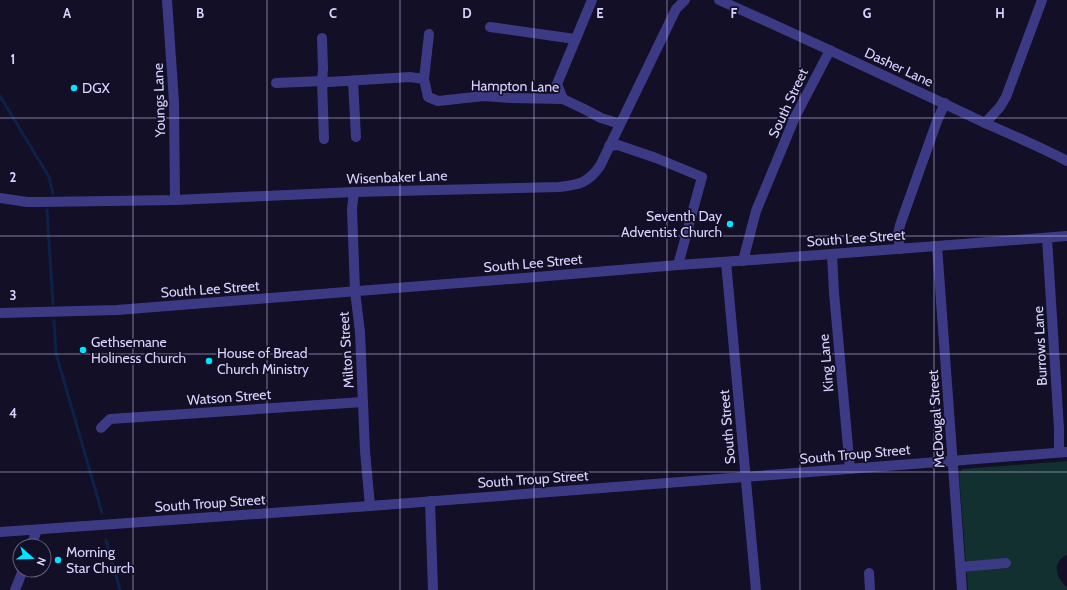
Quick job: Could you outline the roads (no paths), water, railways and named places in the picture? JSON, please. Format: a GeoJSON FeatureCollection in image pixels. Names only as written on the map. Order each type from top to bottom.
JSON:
{"type":"FeatureCollection","features":[{"type":"Feature","properties":{"kind":"street","name":"Youngs Lane"},"geometry":{"type":"LineString","coordinates":[[167,0],[174,102],[175,200]]}},
{"type":"Feature","properties":{"kind":"street"},"geometry":{"type":"LineString","coordinates":[[563,99],[557,84],[592,0]]}},
{"type":"Feature","properties":{"kind":"street","name":"Wisenbaker Lane"},"geometry":{"type":"LineString","coordinates":[[0,198],[27,202],[175,200],[354,192],[558,188],[580,184],[594,174],[600,166],[676,9],[685,0]]}},
{"type":"Feature","properties":{"kind":"street","name":"Dasher Lane"},"geometry":{"type":"LineString","coordinates":[[719,0],[945,103],[985,123],[1037,145],[1067,161]]}},
{"type":"Feature","properties":{"kind":"street"},"geometry":{"type":"LineString","coordinates":[[985,123],[1000,107],[1006,97],[1042,0]]}},
{"type":"Feature","properties":{"kind":"street"},"geometry":{"type":"LineString","coordinates":[[490,26],[575,39]]}},
{"type":"Feature","properties":{"kind":"street"},"geometry":{"type":"LineString","coordinates":[[276,83],[353,81],[410,77],[424,79],[429,34]]}},
{"type":"Feature","properties":{"kind":"street"},"geometry":{"type":"LineString","coordinates":[[322,38],[324,139]]}},
{"type":"Feature","properties":{"kind":"street","name":"South Street"},"geometry":{"type":"LineString","coordinates":[[743,261],[756,211],[795,117],[830,50]]}},
{"type":"Feature","properties":{"kind":"street","name":"Hampton Lane"},"geometry":{"type":"LineString","coordinates":[[424,79],[428,97],[438,100],[484,96],[563,99],[601,118],[620,124]]}},
{"type":"Feature","properties":{"kind":"street"},"geometry":{"type":"LineString","coordinates":[[353,81],[356,137]]}},
{"type":"Feature","properties":{"kind":"street"},"geometry":{"type":"LineString","coordinates":[[900,249],[898,234],[900,226],[937,121],[945,103]]}},
{"type":"Feature","properties":{"kind":"street"},"geometry":{"type":"LineString","coordinates":[[609,146],[618,145],[656,158],[702,177],[678,265]]}},
{"type":"Feature","properties":{"kind":"street","name":"Milton Street"},"geometry":{"type":"LineString","coordinates":[[354,192],[352,209],[355,291],[360,332],[365,451],[370,506]]}},
{"type":"Feature","properties":{"kind":"street","name":"South Lee Street"},"geometry":{"type":"LineString","coordinates":[[0,313],[117,310],[678,265],[1067,236]]}},
{"type":"Feature","properties":{"kind":"street","name":"Burrows Lane"},"geometry":{"type":"LineString","coordinates":[[1047,238],[1059,429],[1063,452]]}},
{"type":"Feature","properties":{"kind":"street","name":"McDougal Street"},"geometry":{"type":"LineString","coordinates":[[937,246],[962,590]]}},
{"type":"Feature","properties":{"kind":"street","name":"King Lane"},"geometry":{"type":"LineString","coordinates":[[832,254],[834,293],[850,469]]}},
{"type":"Feature","properties":{"kind":"street","name":"South Street"},"geometry":{"type":"LineString","coordinates":[[726,262],[756,590]]}},
{"type":"Feature","properties":{"kind":"street","name":"Watson Street"},"geometry":{"type":"LineString","coordinates":[[101,428],[110,419],[363,402]]}},
{"type":"Feature","properties":{"kind":"street","name":"South Troup Street"},"geometry":{"type":"LineString","coordinates":[[0,532],[370,506],[1063,452]]}},
{"type":"Feature","properties":{"kind":"street"},"geometry":{"type":"LineString","coordinates":[[430,501],[433,590]]}},
{"type":"Feature","properties":{"kind":"street"},"geometry":{"type":"LineString","coordinates":[[34,538],[37,530]]}},
{"type":"Feature","properties":{"kind":"street"},"geometry":{"type":"LineString","coordinates":[[961,566],[1006,563]]}},
{"type":"Feature","properties":{"kind":"street"},"geometry":{"type":"LineString","coordinates":[[869,573],[870,590]]}},
{"type":"Feature","properties":{"kind":"street"},"geometry":{"type":"LineString","coordinates":[[16,590],[20,578]]}},
{"type":"Feature","properties":{"kind":"waterway"},"geometry":{"type":"LineString","coordinates":[[0,96],[49,177],[53,194]]}},
{"type":"Feature","properties":{"kind":"waterway"},"geometry":{"type":"LineString","coordinates":[[47,210],[53,304]]}},
{"type":"Feature","properties":{"kind":"waterway"},"geometry":{"type":"LineString","coordinates":[[54,321],[56,353],[102,513]]}},
{"type":"Feature","properties":{"kind":"waterway"},"geometry":{"type":"LineString","coordinates":[[106,540],[120,590]]}},
{"type":"Feature","properties":{"kind":"place","name":"DGX"},"geometry":{"type":"Point","coordinates":[74,88]}},
{"type":"Feature","properties":{"kind":"place","name":"Seventh Day Adventist Church"},"geometry":{"type":"Point","coordinates":[730,224]}},
{"type":"Feature","properties":{"kind":"place","name":"Gethsemane Holiness Church"},"geometry":{"type":"Point","coordinates":[83,350]}},
{"type":"Feature","properties":{"kind":"place","name":"House of Bread Church Ministry"},"geometry":{"type":"Point","coordinates":[209,361]}},
{"type":"Feature","properties":{"kind":"place","name":"Morning Star Church"},"geometry":{"type":"Point","coordinates":[58,560]}}]}
